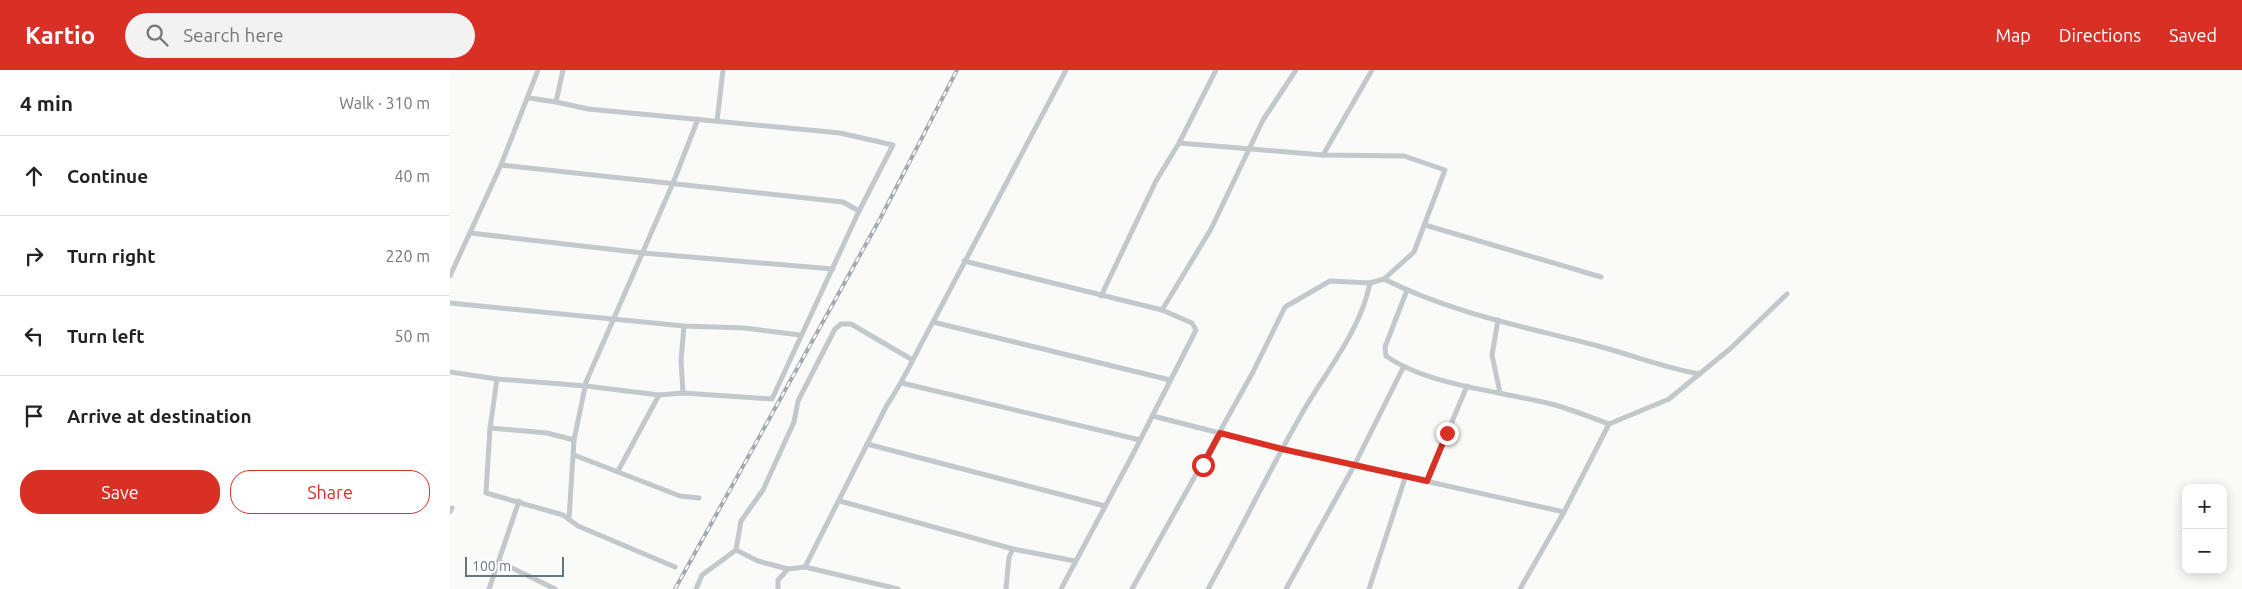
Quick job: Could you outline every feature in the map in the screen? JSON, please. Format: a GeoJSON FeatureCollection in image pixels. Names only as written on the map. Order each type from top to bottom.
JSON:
{"type":"FeatureCollection","features":[{"type":"Feature","properties":{"kind":"street"},"geometry":{"type":"LineString","coordinates":[[450,276],[501,165],[538,70]]}},
{"type":"Feature","properties":{"kind":"street"},"geometry":{"type":"LineString","coordinates":[[556,102],[563,70]]}},
{"type":"Feature","properties":{"kind":"street"},"geometry":{"type":"LineString","coordinates":[[717,121],[724,70]]}},
{"type":"Feature","properties":{"kind":"street"},"geometry":{"type":"LineString","coordinates":[[805,567],[887,405],[902,384],[911,359],[933,322],[1066,70]]}},
{"type":"Feature","properties":{"kind":"street"},"geometry":{"type":"LineString","coordinates":[[1101,296],[1156,181],[1216,70]]}},
{"type":"Feature","properties":{"kind":"street"},"geometry":{"type":"LineString","coordinates":[[1162,310],[1211,230],[1249,149],[1276,98],[1296,70]]}},
{"type":"Feature","properties":{"kind":"street"},"geometry":{"type":"LineString","coordinates":[[1323,155],[1372,70]]}},
{"type":"Feature","properties":{"kind":"street"},"geometry":{"type":"LineString","coordinates":[[450,372],[497,379],[586,386],[660,395],[683,393],[772,399],[858,211],[893,146],[840,133],[588,109],[528,98]]}},
{"type":"Feature","properties":{"kind":"street"},"geometry":{"type":"LineString","coordinates":[[569,519],[574,440],[586,386],[673,183],[698,119]]}},
{"type":"Feature","properties":{"kind":"street"},"geometry":{"type":"LineString","coordinates":[[1132,589],[1220,433],[1285,307],[1330,280],[1370,283],[1384,279],[1414,252],[1445,170],[1404,156],[1323,155],[1178,143]]}},
{"type":"Feature","properties":{"kind":"street"},"geometry":{"type":"LineString","coordinates":[[501,165],[842,202],[858,211]]}},
{"type":"Feature","properties":{"kind":"street"},"geometry":{"type":"LineString","coordinates":[[1425,225],[1601,277]]}},
{"type":"Feature","properties":{"kind":"street"},"geometry":{"type":"LineString","coordinates":[[470,233],[643,253],[833,269]]}},
{"type":"Feature","properties":{"kind":"street"},"geometry":{"type":"LineString","coordinates":[[964,261],[1162,310],[1195,326],[1196,330],[1153,416],[1061,589]]}},
{"type":"Feature","properties":{"kind":"street"},"geometry":{"type":"LineString","coordinates":[[1384,279],[1414,295],[1498,320],[1615,350],[1675,370],[1700,374]]}},
{"type":"Feature","properties":{"kind":"street"},"geometry":{"type":"LineString","coordinates":[[1208,589],[1282,449],[1347,340],[1368,295],[1370,283]]}},
{"type":"Feature","properties":{"kind":"street"},"geometry":{"type":"LineString","coordinates":[[1406,290],[1385,347],[1386,356],[1403,368],[1467,386],[1553,404],[1609,424]]}},
{"type":"Feature","properties":{"kind":"street"},"geometry":{"type":"LineString","coordinates":[[1520,589],[1564,512],[1609,424],[1669,399],[1700,374],[1787,294]]}},
{"type":"Feature","properties":{"kind":"street"},"geometry":{"type":"LineString","coordinates":[[450,304],[684,326],[745,328],[800,335]]}},
{"type":"Feature","properties":{"kind":"street"},"geometry":{"type":"LineString","coordinates":[[1498,320],[1492,356],[1500,393]]}},
{"type":"Feature","properties":{"kind":"street"},"geometry":{"type":"LineString","coordinates":[[933,322],[1170,380]]}},
{"type":"Feature","properties":{"kind":"street"},"geometry":{"type":"LineString","coordinates":[[696,589],[702,575],[736,550],[741,521],[763,490],[794,422],[798,401],[835,328],[840,324],[851,324],[911,359]]}},
{"type":"Feature","properties":{"kind":"street"},"geometry":{"type":"LineString","coordinates":[[683,393],[681,361],[684,326]]}},
{"type":"Feature","properties":{"kind":"street"},"geometry":{"type":"LineString","coordinates":[[1286,589],[1355,464],[1403,368]]}},
{"type":"Feature","properties":{"kind":"street"},"geometry":{"type":"LineString","coordinates":[[497,379],[490,428],[486,493],[519,501],[563,516],[578,526],[675,567]]}},
{"type":"Feature","properties":{"kind":"street"},"geometry":{"type":"LineString","coordinates":[[902,384],[1140,440]]}},
{"type":"Feature","properties":{"kind":"street"},"geometry":{"type":"LineString","coordinates":[[1427,481],[1467,386]]}},
{"type":"Feature","properties":{"kind":"street"},"geometry":{"type":"LineString","coordinates":[[618,471],[660,395]]}},
{"type":"Feature","properties":{"kind":"street"},"geometry":{"type":"LineString","coordinates":[[1153,416],[1282,449],[1406,475],[1564,512]]}},
{"type":"Feature","properties":{"kind":"street"},"geometry":{"type":"LineString","coordinates":[[490,428],[546,433],[574,440]]}},
{"type":"Feature","properties":{"kind":"street"},"geometry":{"type":"LineString","coordinates":[[867,444],[1105,506]]}},
{"type":"Feature","properties":{"kind":"street"},"geometry":{"type":"LineString","coordinates":[[574,456],[618,471],[680,496],[699,498]]}},
{"type":"Feature","properties":{"kind":"street"},"geometry":{"type":"LineString","coordinates":[[1368,589],[1406,475]]}},
{"type":"Feature","properties":{"kind":"street"},"geometry":{"type":"LineString","coordinates":[[490,589],[519,501]]}},
{"type":"Feature","properties":{"kind":"street"},"geometry":{"type":"LineString","coordinates":[[840,501],[1013,550],[1075,561]]}},
{"type":"Feature","properties":{"kind":"street"},"geometry":{"type":"LineString","coordinates":[[563,516],[569,511]]}},
{"type":"Feature","properties":{"kind":"street"},"geometry":{"type":"LineString","coordinates":[[736,550],[758,562],[788,569],[805,567],[898,589]]}},
{"type":"Feature","properties":{"kind":"street"},"geometry":{"type":"LineString","coordinates":[[1006,589],[1010,557],[1013,550]]}},
{"type":"Feature","properties":{"kind":"street"},"geometry":{"type":"LineString","coordinates":[[500,562],[555,589]]}},
{"type":"Feature","properties":{"kind":"street"},"geometry":{"type":"LineString","coordinates":[[778,589],[778,580],[788,569]]}},
{"type":"Feature","properties":{"kind":"railway"},"geometry":{"type":"LineString","coordinates":[[675,589],[881,217],[957,70]]}},
{"type":"Feature","properties":{"kind":"route"},"geometry":{"type":"LineString","coordinates":[[1203,465],[1220,433],[1282,449],[1389,471],[1427,481],[1447,433]]}}]}
